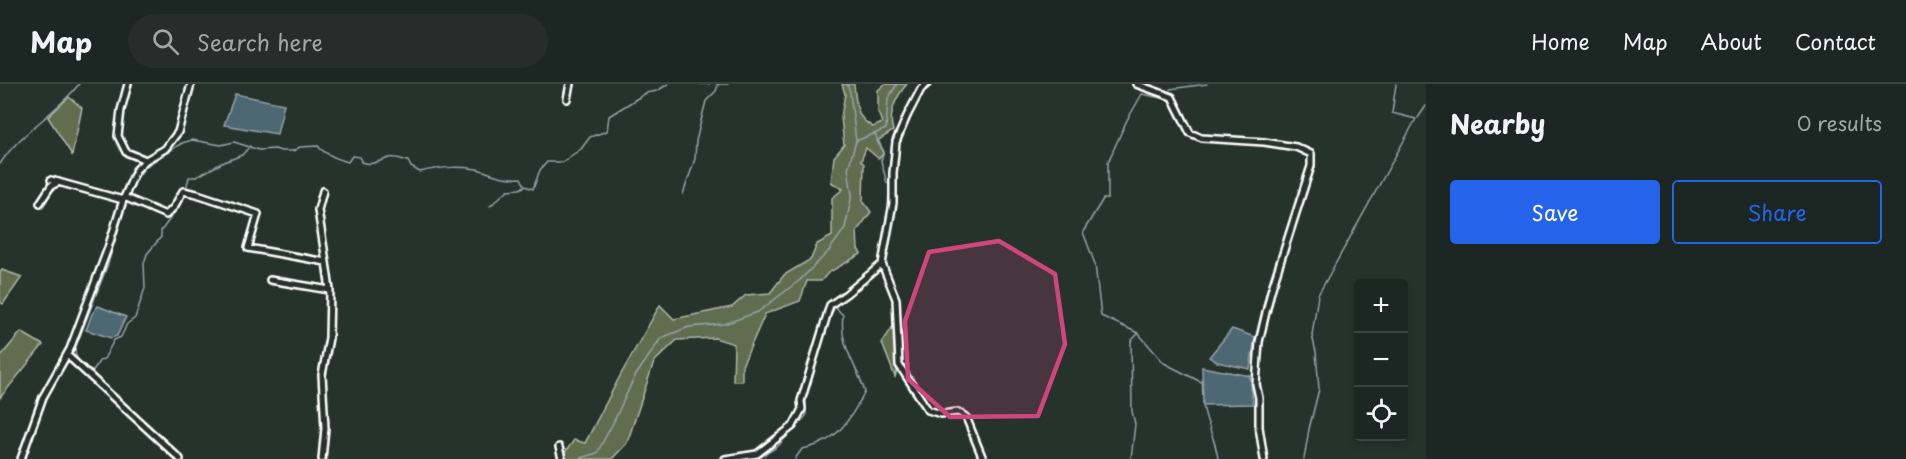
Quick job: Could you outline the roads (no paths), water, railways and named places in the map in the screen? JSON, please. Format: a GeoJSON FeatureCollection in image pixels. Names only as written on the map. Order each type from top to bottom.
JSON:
{"type":"FeatureCollection","features":[{"type":"Feature","properties":{"kind":"street"},"geometry":{"type":"LineString","coordinates":[[128,84],[121,110],[118,135],[126,152],[146,160]]}},
{"type":"Feature","properties":{"kind":"street"},"geometry":{"type":"LineString","coordinates":[[21,459],[43,397],[67,355],[136,171],[146,160],[165,149],[178,132],[191,84]]}},
{"type":"Feature","properties":{"kind":"street"},"geometry":{"type":"LineString","coordinates":[[567,99],[570,84]]}},
{"type":"Feature","properties":{"kind":"street"},"geometry":{"type":"LineString","coordinates":[[927,84],[921,89],[896,142],[892,172],[892,203],[882,264],[896,299],[899,364],[928,410],[941,414],[958,412],[966,417],[983,459]]}},
{"type":"Feature","properties":{"kind":"street"},"geometry":{"type":"LineString","coordinates":[[1136,84],[1152,92],[1172,97],[1190,133],[1202,138],[1296,147],[1311,154],[1311,166],[1271,291],[1259,342],[1256,384],[1264,459]]}},
{"type":"Feature","properties":{"kind":"street"},"geometry":{"type":"LineString","coordinates":[[51,180],[124,199],[166,214],[174,207],[183,191],[197,194],[258,214],[248,248],[326,262]]}},
{"type":"Feature","properties":{"kind":"street"},"geometry":{"type":"LineString","coordinates":[[40,202],[51,186],[59,182]]}},
{"type":"Feature","properties":{"kind":"street"},"geometry":{"type":"LineString","coordinates":[[322,459],[325,428],[322,375],[329,338],[330,290],[318,210],[323,191]]}},
{"type":"Feature","properties":{"kind":"street"},"geometry":{"type":"LineString","coordinates":[[725,459],[757,457],[793,426],[802,409],[801,401],[830,305],[882,264]]}},
{"type":"Feature","properties":{"kind":"street"},"geometry":{"type":"LineString","coordinates":[[270,280],[330,290]]}},
{"type":"Feature","properties":{"kind":"street"},"geometry":{"type":"LineString","coordinates":[[67,355],[180,459]]}},
{"type":"Feature","properties":{"kind":"street"},"geometry":{"type":"LineString","coordinates":[[559,447],[562,459]]}},
{"type":"Feature","properties":{"kind":"water"},"geometry":{"type":"Polygon","coordinates":[[[235,94],[284,104],[277,134],[224,125],[235,94]]]}},
{"type":"Feature","properties":{"kind":"water"},"geometry":{"type":"Polygon","coordinates":[[[98,306],[126,317],[117,336],[111,338],[86,330],[98,306]]]}},
{"type":"Feature","properties":{"kind":"water"},"geometry":{"type":"Polygon","coordinates":[[[1232,329],[1255,337],[1250,369],[1217,362],[1209,357],[1232,329]]]}},
{"type":"Feature","properties":{"kind":"water"},"geometry":{"type":"Polygon","coordinates":[[[1202,367],[1250,376],[1253,404],[1203,405],[1202,367]]]}},
{"type":"Feature","properties":{"kind":"waterway"},"geometry":{"type":"LineString","coordinates":[[0,164],[18,142],[60,105],[79,84]]}},
{"type":"Feature","properties":{"kind":"waterway"},"geometry":{"type":"LineString","coordinates":[[490,206],[508,190],[525,186],[533,189],[540,170],[547,162],[562,162],[581,149],[590,137],[607,131],[609,116],[646,93],[657,91],[668,84]]}},
{"type":"Feature","properties":{"kind":"waterway"},"geometry":{"type":"LineString","coordinates":[[700,84],[709,84]]}},
{"type":"Feature","properties":{"kind":"waterway"},"geometry":{"type":"LineString","coordinates":[[716,84],[728,84]]}},
{"type":"Feature","properties":{"kind":"waterway"},"geometry":{"type":"LineString","coordinates":[[577,459],[597,453],[634,378],[661,338],[689,327],[724,324],[758,312],[800,280],[828,252],[845,228],[852,195],[848,169],[856,141],[847,84]]}},
{"type":"Feature","properties":{"kind":"waterway"},"geometry":{"type":"LineString","coordinates":[[856,141],[886,129],[888,99],[897,84]]}},
{"type":"Feature","properties":{"kind":"waterway"},"geometry":{"type":"LineString","coordinates":[[887,225],[892,139],[917,88],[922,84]]}},
{"type":"Feature","properties":{"kind":"waterway"},"geometry":{"type":"LineString","coordinates":[[1170,89],[1207,84]]}},
{"type":"Feature","properties":{"kind":"waterway"},"geometry":{"type":"LineString","coordinates":[[1304,459],[1319,389],[1312,335],[1318,295],[1416,119],[1392,113],[1396,84]]}},
{"type":"Feature","properties":{"kind":"waterway"},"geometry":{"type":"LineString","coordinates":[[683,194],[695,159],[696,141],[706,101],[716,91],[718,85]]}},
{"type":"Feature","properties":{"kind":"waterway"},"geometry":{"type":"LineString","coordinates":[[1161,98],[1142,94],[1108,162],[1108,199],[1103,199],[1083,232],[1095,264],[1101,316],[1138,333],[1164,363],[1201,382]]}},
{"type":"Feature","properties":{"kind":"waterway"},"geometry":{"type":"LineString","coordinates":[[1418,118],[1426,106]]}},
{"type":"Feature","properties":{"kind":"waterway"},"geometry":{"type":"LineString","coordinates":[[875,134],[884,152],[881,161],[887,183]]}},
{"type":"Feature","properties":{"kind":"waterway"},"geometry":{"type":"LineString","coordinates":[[130,195],[137,178],[146,166],[182,143],[192,140],[221,145],[234,142],[259,150],[293,151],[300,147],[318,146],[327,154],[348,162],[352,156],[360,157],[361,162],[369,163],[396,158],[408,161],[411,167],[420,172],[444,168],[469,168],[502,177],[521,178],[525,186]]}},
{"type":"Feature","properties":{"kind":"waterway"},"geometry":{"type":"LineString","coordinates":[[186,189],[189,177],[196,177],[242,155],[250,146]]}},
{"type":"Feature","properties":{"kind":"waterway"},"geometry":{"type":"LineString","coordinates":[[127,201],[108,264],[75,349],[78,360],[92,372],[100,360],[104,359],[114,340],[121,337],[127,324],[135,318],[145,288],[144,263],[147,254],[161,237],[161,231],[183,197]]}},
{"type":"Feature","properties":{"kind":"waterway"},"geometry":{"type":"LineString","coordinates":[[834,299],[879,262],[882,250]]}},
{"type":"Feature","properties":{"kind":"waterway"},"geometry":{"type":"LineString","coordinates":[[761,457],[778,446],[806,416],[806,395],[830,315],[835,307],[843,315],[843,336],[865,392],[841,429],[824,442],[802,449],[795,459]]}},
{"type":"Feature","properties":{"kind":"waterway"},"geometry":{"type":"LineString","coordinates":[[1131,459],[1135,424],[1132,411],[1131,341],[1138,334]]}},
{"type":"Feature","properties":{"kind":"waterway"},"geometry":{"type":"LineString","coordinates":[[1203,405],[1218,459]]}}]}
